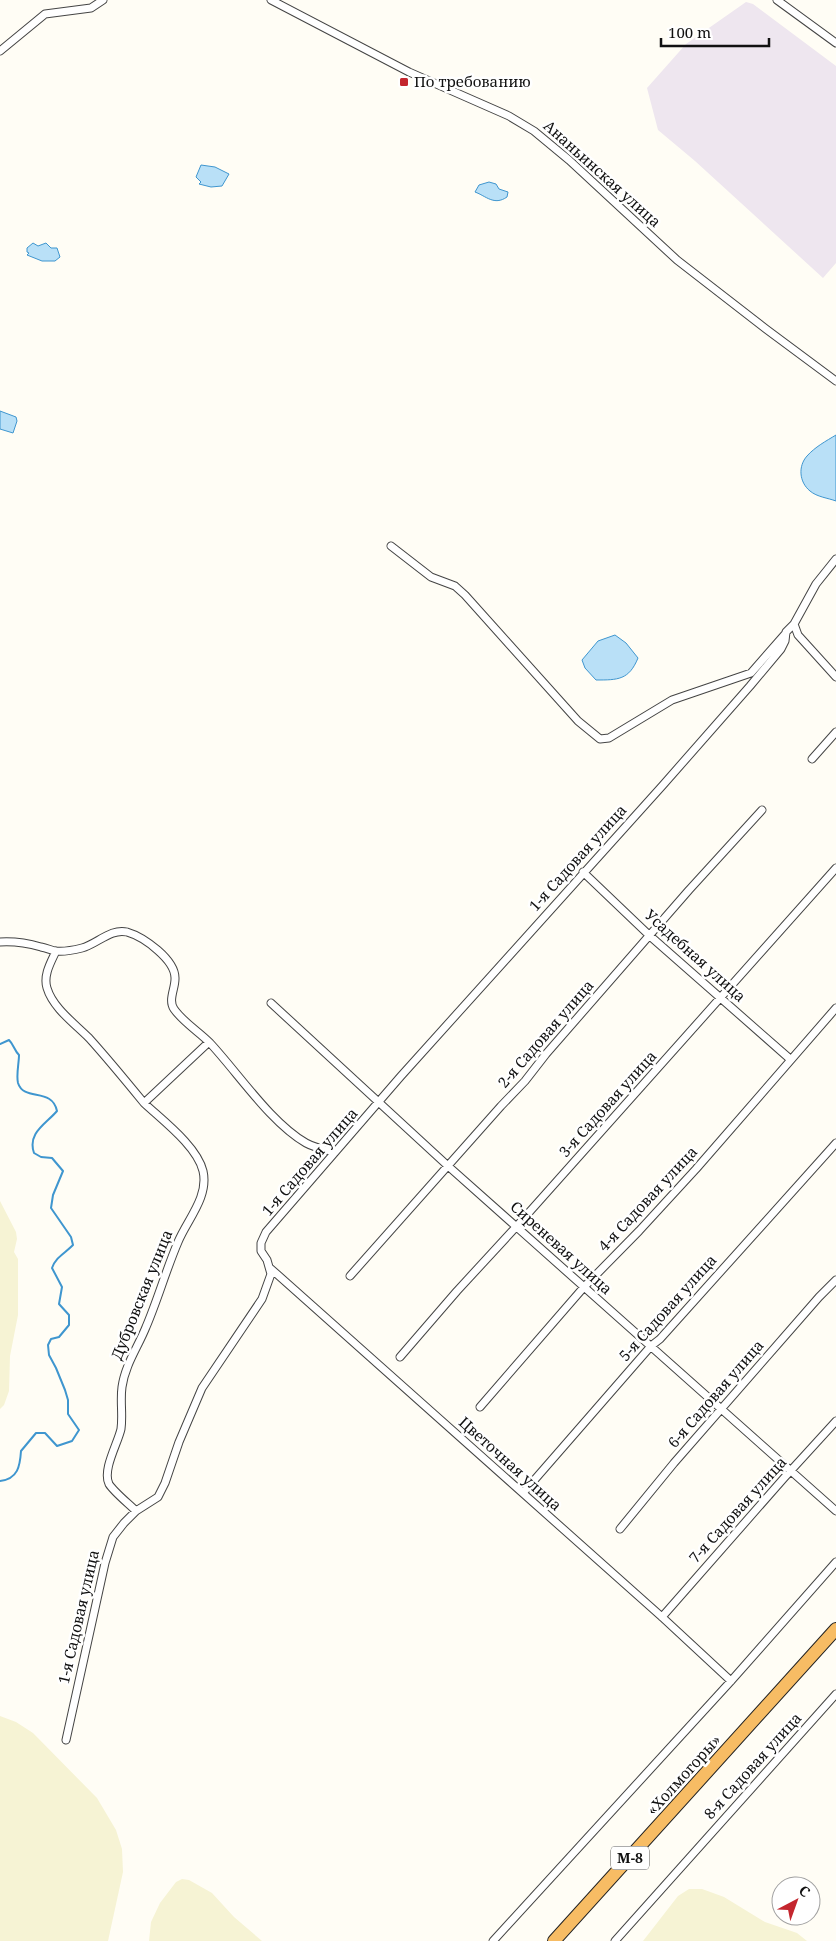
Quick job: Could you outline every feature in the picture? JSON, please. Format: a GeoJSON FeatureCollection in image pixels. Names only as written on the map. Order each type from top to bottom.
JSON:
{"type":"FeatureCollection","features":[{"type":"Feature","properties":{"kind":"highway","name":"«Холмогоры»"},"geometry":{"type":"LineString","coordinates":[[554,1941],[836,1629]]}},
{"type":"Feature","properties":{"kind":"street"},"geometry":{"type":"LineString","coordinates":[[0,51],[45,14],[91,8],[103,0]]}},
{"type":"Feature","properties":{"kind":"street","name":"Ананьинская улица"},"geometry":{"type":"LineString","coordinates":[[271,0],[409,72],[509,116],[534,131],[569,160],[677,260],[836,381]]}},
{"type":"Feature","properties":{"kind":"street"},"geometry":{"type":"LineString","coordinates":[[777,0],[836,43]]}},
{"type":"Feature","properties":{"kind":"street"},"geometry":{"type":"LineString","coordinates":[[391,546],[431,577],[455,586],[465,595],[573,715],[600,739],[609,738],[672,700],[751,673],[794,624],[816,584],[836,559]]}},
{"type":"Feature","properties":{"kind":"street"},"geometry":{"type":"LineString","coordinates":[[794,624],[798,635],[836,677]]}},
{"type":"Feature","properties":{"kind":"street","name":"1-я Садовая улица"},"geometry":{"type":"LineString","coordinates":[[66,1740],[105,1563],[113,1538],[136,1511],[158,1497],[202,1388],[262,1299],[269,1282],[270,1268],[261,1251],[261,1243],[266,1232],[401,1076],[663,785],[751,684],[781,649],[785,641],[786,632]]}},
{"type":"Feature","properties":{"kind":"street"},"geometry":{"type":"LineString","coordinates":[[751,673],[751,684]]}},
{"type":"Feature","properties":{"kind":"street"},"geometry":{"type":"LineString","coordinates":[[812,759],[836,732]]}},
{"type":"Feature","properties":{"kind":"street","name":"2-я Садовая улица"},"geometry":{"type":"LineString","coordinates":[[350,1276],[526,1081],[546,1054],[689,890],[762,810]]}},
{"type":"Feature","properties":{"kind":"street","name":"3-я Садовая улица"},"geometry":{"type":"LineString","coordinates":[[400,1358],[457,1291],[836,868]]}},
{"type":"Feature","properties":{"kind":"street","name":"Усадебная улица"},"geometry":{"type":"LineString","coordinates":[[583,872],[650,936],[790,1059]]}},
{"type":"Feature","properties":{"kind":"street"},"geometry":{"type":"LineString","coordinates":[[0,942],[16,941],[56,951],[82,948],[100,941],[111,933],[119,931],[142,938],[171,963],[175,970],[171,1000],[173,1007],[209,1042],[274,1116],[292,1133],[308,1144],[335,1152]]}},
{"type":"Feature","properties":{"kind":"street","name":"Дубровская улица"},"geometry":{"type":"LineString","coordinates":[[56,951],[46,977],[46,987],[53,1000],[144,1103],[183,1140],[196,1156],[203,1172],[202,1191],[194,1213],[178,1240],[146,1327],[127,1366],[122,1387],[120,1429],[109,1464],[109,1484],[136,1511]]}},
{"type":"Feature","properties":{"kind":"street","name":"Сиреневая улица"},"geometry":{"type":"LineString","coordinates":[[271,1004],[448,1166],[836,1511]]}},
{"type":"Feature","properties":{"kind":"street","name":"4-я Садовая улица"},"geometry":{"type":"LineString","coordinates":[[480,1407],[584,1287],[696,1169],[836,1008]]}},
{"type":"Feature","properties":{"kind":"street"},"geometry":{"type":"LineString","coordinates":[[144,1103],[209,1042]]}},
{"type":"Feature","properties":{"kind":"street","name":"5-я Садовая улица"},"geometry":{"type":"LineString","coordinates":[[522,1493],[651,1346],[660,1340],[836,1142]]}},
{"type":"Feature","properties":{"kind":"street","name":"Цветочная улица"},"geometry":{"type":"LineString","coordinates":[[270,1268],[662,1617],[730,1681]]}},
{"type":"Feature","properties":{"kind":"street","name":"6-я Садовая улица"},"geometry":{"type":"LineString","coordinates":[[620,1529],[674,1463],[836,1280]]}},
{"type":"Feature","properties":{"kind":"street","name":"7-я Садовая улица"},"geometry":{"type":"LineString","coordinates":[[662,1617],[836,1421]]}},
{"type":"Feature","properties":{"kind":"street"},"geometry":{"type":"LineString","coordinates":[[493,1941],[836,1562]]}},
{"type":"Feature","properties":{"kind":"street","name":"8-я Садовая улица"},"geometry":{"type":"LineString","coordinates":[[615,1941],[836,1694]]}},
{"type":"Feature","properties":{"kind":"shaded area"},"geometry":{"type":"Polygon","coordinates":[[[746,2],[753,4],[836,66],[836,263],[823,278],[695,161],[658,130],[647,88],[686,44],[746,2]]]}},
{"type":"Feature","properties":{"kind":"shaded area"},"geometry":{"type":"Polygon","coordinates":[[[0,1201],[16,1232],[17,1239],[14,1252],[18,1259],[18,1315],[10,1356],[9,1391],[4,1405],[0,1409],[0,1201]]]}},
{"type":"Feature","properties":{"kind":"shaded area"},"geometry":{"type":"Polygon","coordinates":[[[0,1716],[16,1722],[33,1733],[97,1798],[116,1830],[122,1849],[123,1872],[108,1941],[0,1941],[0,1716]]]}},
{"type":"Feature","properties":{"kind":"shaded area"},"geometry":{"type":"Polygon","coordinates":[[[182,1879],[189,1880],[212,1893],[234,1917],[262,1941],[149,1941],[151,1922],[160,1903],[176,1882],[182,1879]]]}},
{"type":"Feature","properties":{"kind":"shaded area"},"geometry":{"type":"Polygon","coordinates":[[[689,1889],[702,1889],[724,1897],[771,1924],[771,1926],[797,1933],[807,1941],[643,1941],[678,1896],[689,1889]]]}},
{"type":"Feature","properties":{"kind":"water"},"geometry":{"type":"Polygon","coordinates":[[[201,165],[215,167],[229,174],[222,186],[211,187],[199,184],[201,182],[196,177],[201,165]]]}},
{"type":"Feature","properties":{"kind":"water"},"geometry":{"type":"Polygon","coordinates":[[[489,182],[496,184],[499,189],[508,192],[507,197],[498,201],[475,192],[479,185],[489,182]]]}},
{"type":"Feature","properties":{"kind":"water"},"geometry":{"type":"Polygon","coordinates":[[[33,243],[38,246],[46,243],[51,248],[57,248],[60,257],[55,261],[42,261],[27,255],[29,253],[27,248],[33,243]]]}},
{"type":"Feature","properties":{"kind":"water"},"geometry":{"type":"Polygon","coordinates":[[[0,411],[16,417],[17,421],[13,433],[0,429],[0,411]]]}},
{"type":"Feature","properties":{"kind":"water"},"geometry":{"type":"Polygon","coordinates":[[[836,435],[836,501],[810,491],[802,479],[801,469],[807,456],[836,435]]]}},
{"type":"Feature","properties":{"kind":"water"},"geometry":{"type":"Polygon","coordinates":[[[615,635],[626,643],[638,658],[627,675],[611,680],[596,680],[585,668],[582,660],[598,641],[615,635]]]}},
{"type":"Feature","properties":{"kind":"waterway"},"geometry":{"type":"LineString","coordinates":[[0,1044],[9,1040],[19,1055],[17,1080],[21,1089],[50,1099],[57,1111],[35,1134],[33,1146],[34,1153],[41,1157],[52,1158],[63,1171],[53,1195],[51,1208],[71,1237],[73,1245],[58,1258],[52,1268],[62,1287],[59,1304],[69,1315],[69,1325],[59,1337],[51,1339],[48,1345],[49,1355],[68,1400],[68,1414],[79,1430],[72,1441],[57,1446],[45,1433],[36,1433],[21,1451],[17,1471],[11,1478],[0,1481]]}},
{"type":"Feature","properties":{"kind":"place","name":"По требованию"},"geometry":{"type":"Point","coordinates":[404,82]}}]}
